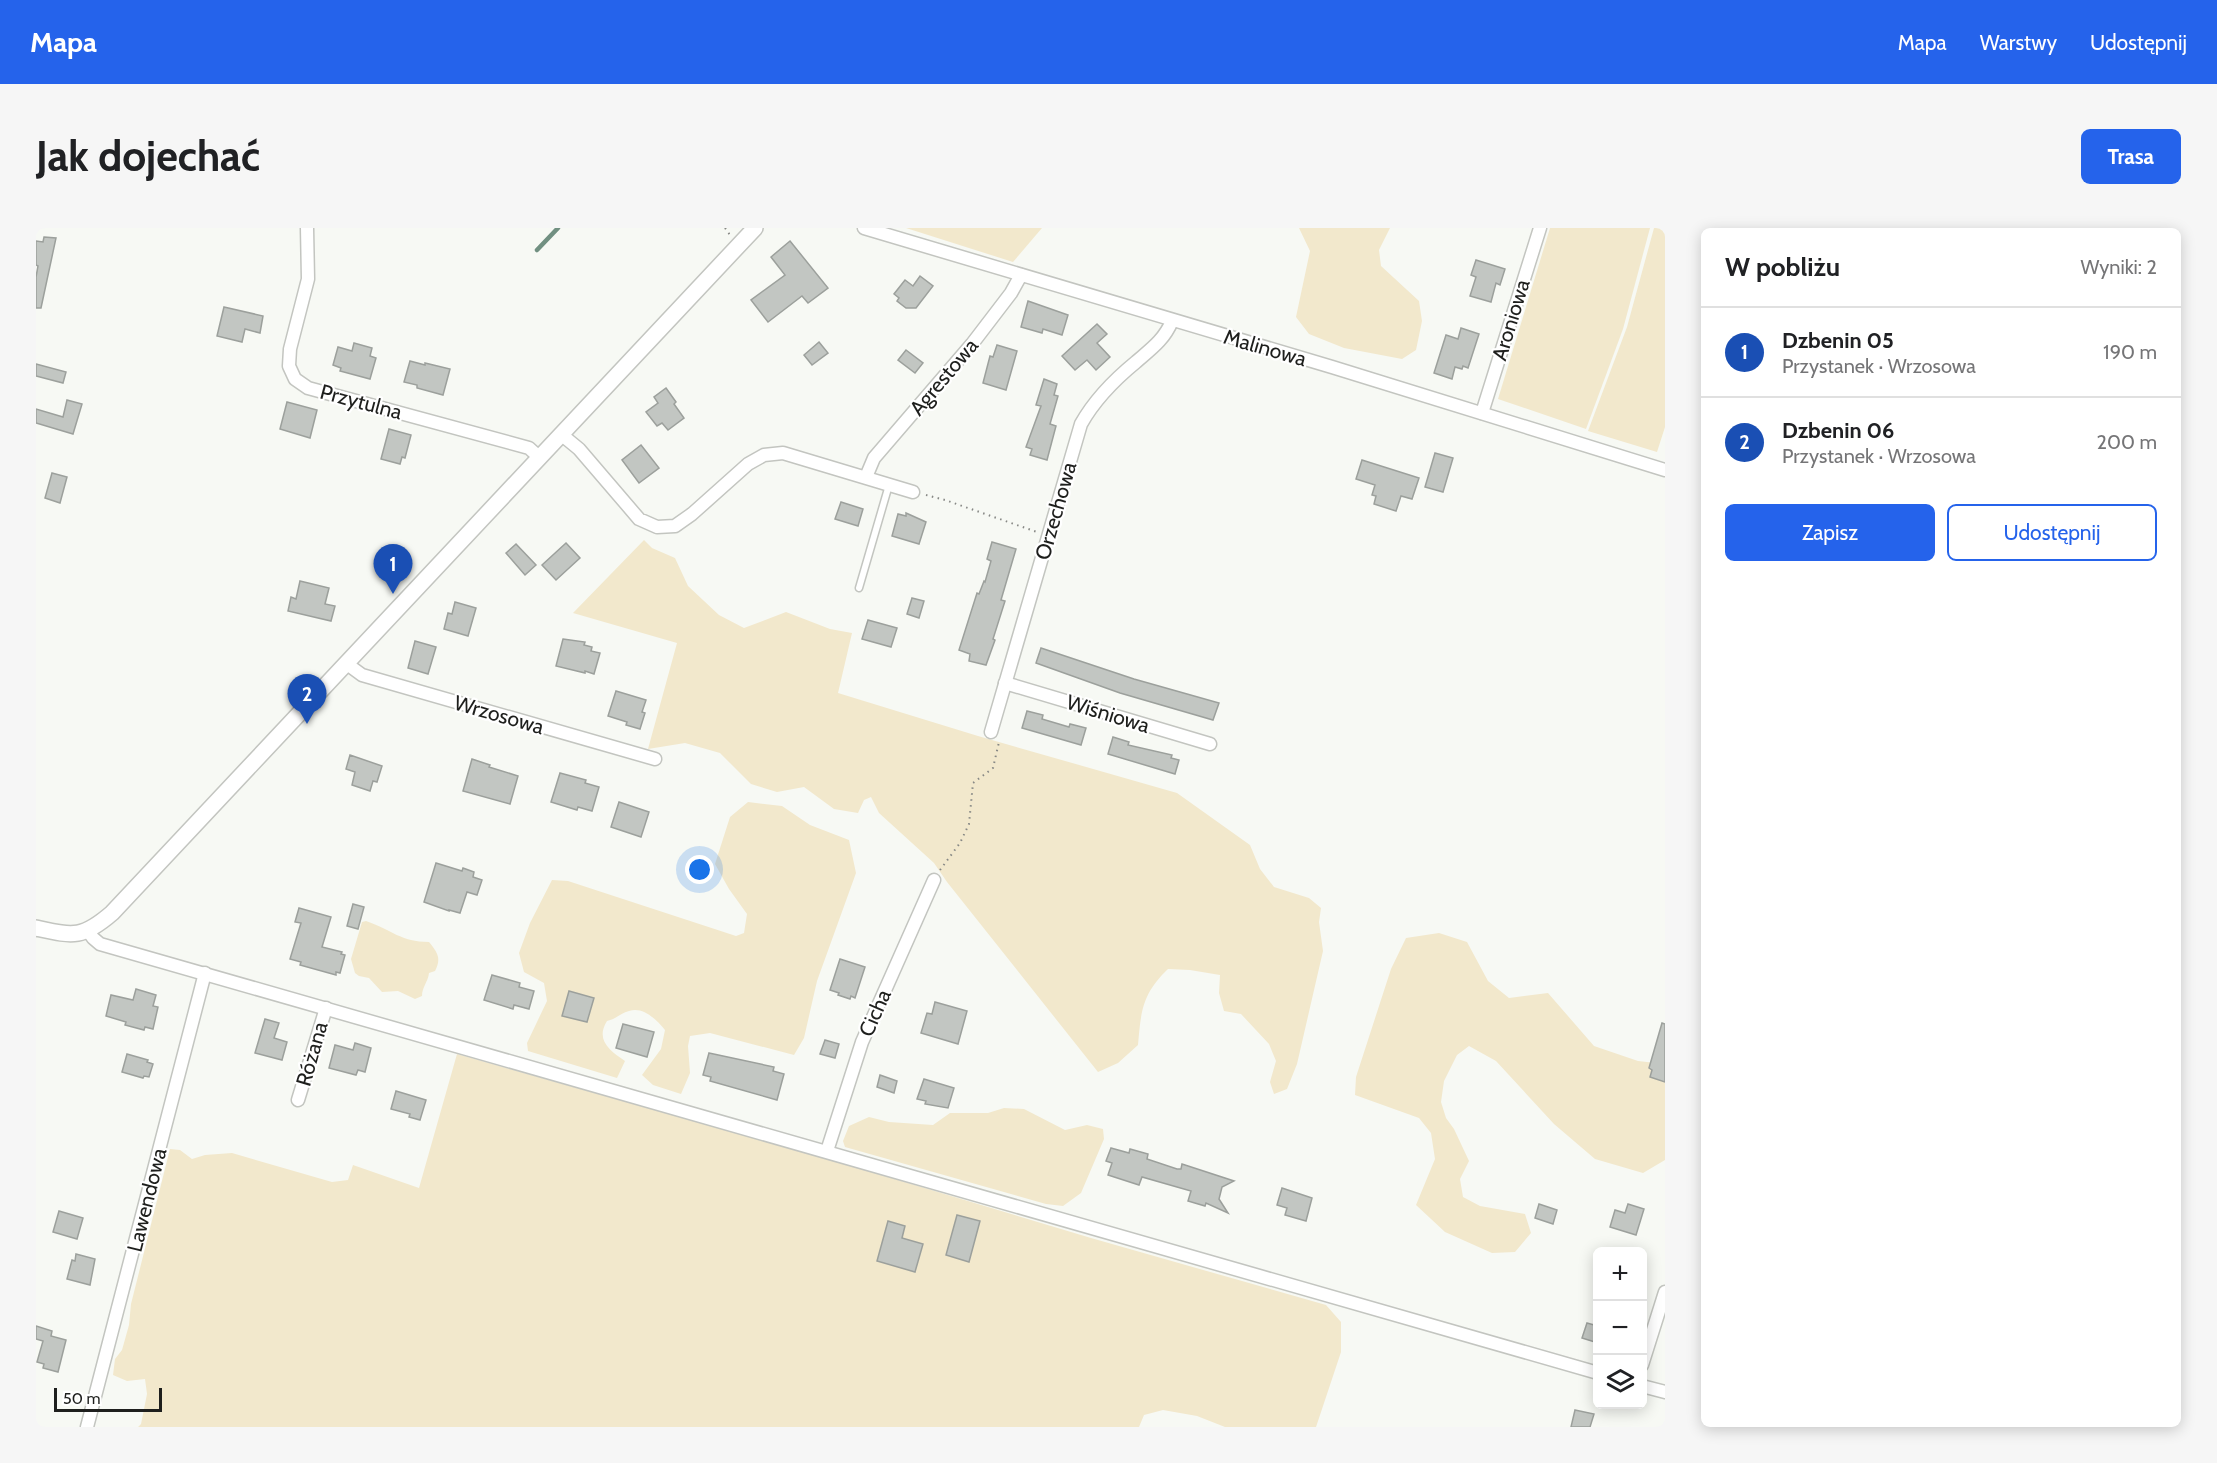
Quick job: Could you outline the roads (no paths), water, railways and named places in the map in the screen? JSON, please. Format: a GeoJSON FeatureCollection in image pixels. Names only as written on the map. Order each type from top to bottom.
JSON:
{"type":"FeatureCollection","features":[{"type":"Feature","properties":{"kind":"street","name":"Przytulna"},"geometry":{"type":"LineString","coordinates":[[307,228],[309,279],[290,349],[289,366],[295,379],[308,388],[529,448],[540,458]]}},
{"type":"Feature","properties":{"kind":"street"},"geometry":{"type":"LineString","coordinates":[[36,928],[72,934],[88,931],[122,903],[755,228]]}},
{"type":"Feature","properties":{"kind":"street","name":"Malinowa"},"geometry":{"type":"LineString","coordinates":[[864,228],[1665,470]]}},
{"type":"Feature","properties":{"kind":"street","name":"Aroniowa"},"geometry":{"type":"LineString","coordinates":[[1482,413],[1540,228]]}},
{"type":"Feature","properties":{"kind":"street","name":"Agrestowa"},"geometry":{"type":"LineString","coordinates":[[866,477],[874,458],[972,344],[1011,293],[1021,275]]}},
{"type":"Feature","properties":{"kind":"street","name":"Orzechowa"},"geometry":{"type":"LineString","coordinates":[[996,734],[1005,683],[1081,424],[1091,406],[1110,386],[1166,336],[1173,321]]}},
{"type":"Feature","properties":{"kind":"street"},"geometry":{"type":"LineString","coordinates":[[562,435],[579,449],[639,519],[657,527],[675,526],[692,514],[748,464],[764,455],[783,453],[913,492]]}},
{"type":"Feature","properties":{"kind":"street","name":"Wrzosowa"},"geometry":{"type":"LineString","coordinates":[[347,664],[362,675],[655,759]]}},
{"type":"Feature","properties":{"kind":"street","name":"Wiśniowa"},"geometry":{"type":"LineString","coordinates":[[1005,683],[1210,744]]}},
{"type":"Feature","properties":{"kind":"street","name":"Cicha"},"geometry":{"type":"LineString","coordinates":[[827,1151],[862,1042],[934,880]]}},
{"type":"Feature","properties":{"kind":"street"},"geometry":{"type":"LineString","coordinates":[[88,931],[100,944],[1593,1372]]}},
{"type":"Feature","properties":{"kind":"street","name":"Lawendowa"},"geometry":{"type":"LineString","coordinates":[[87,1427],[205,973]]}},
{"type":"Feature","properties":{"kind":"street","name":"Różana"},"geometry":{"type":"LineString","coordinates":[[298,1100],[326,1008]]}},
{"type":"Feature","properties":{"kind":"street"},"geometry":{"type":"LineString","coordinates":[[1645,1355],[1665,1292]]}},
{"type":"Feature","properties":{"kind":"street"},"geometry":{"type":"LineString","coordinates":[[1647,1387],[1665,1392]]}},
{"type":"Feature","properties":{"kind":"lane"},"geometry":{"type":"LineString","coordinates":[[859,588],[890,484]]}},
{"type":"Feature","properties":{"kind":"waterway"},"geometry":{"type":"LineString","coordinates":[[537,250],[558,228]]}},
{"type":"Feature","properties":{"kind":"place","name":"Dzbenin 05"},"geometry":{"type":"Point","coordinates":[393,594]}},
{"type":"Feature","properties":{"kind":"place","name":"Dzbenin 06"},"geometry":{"type":"Point","coordinates":[307,724]}}]}
